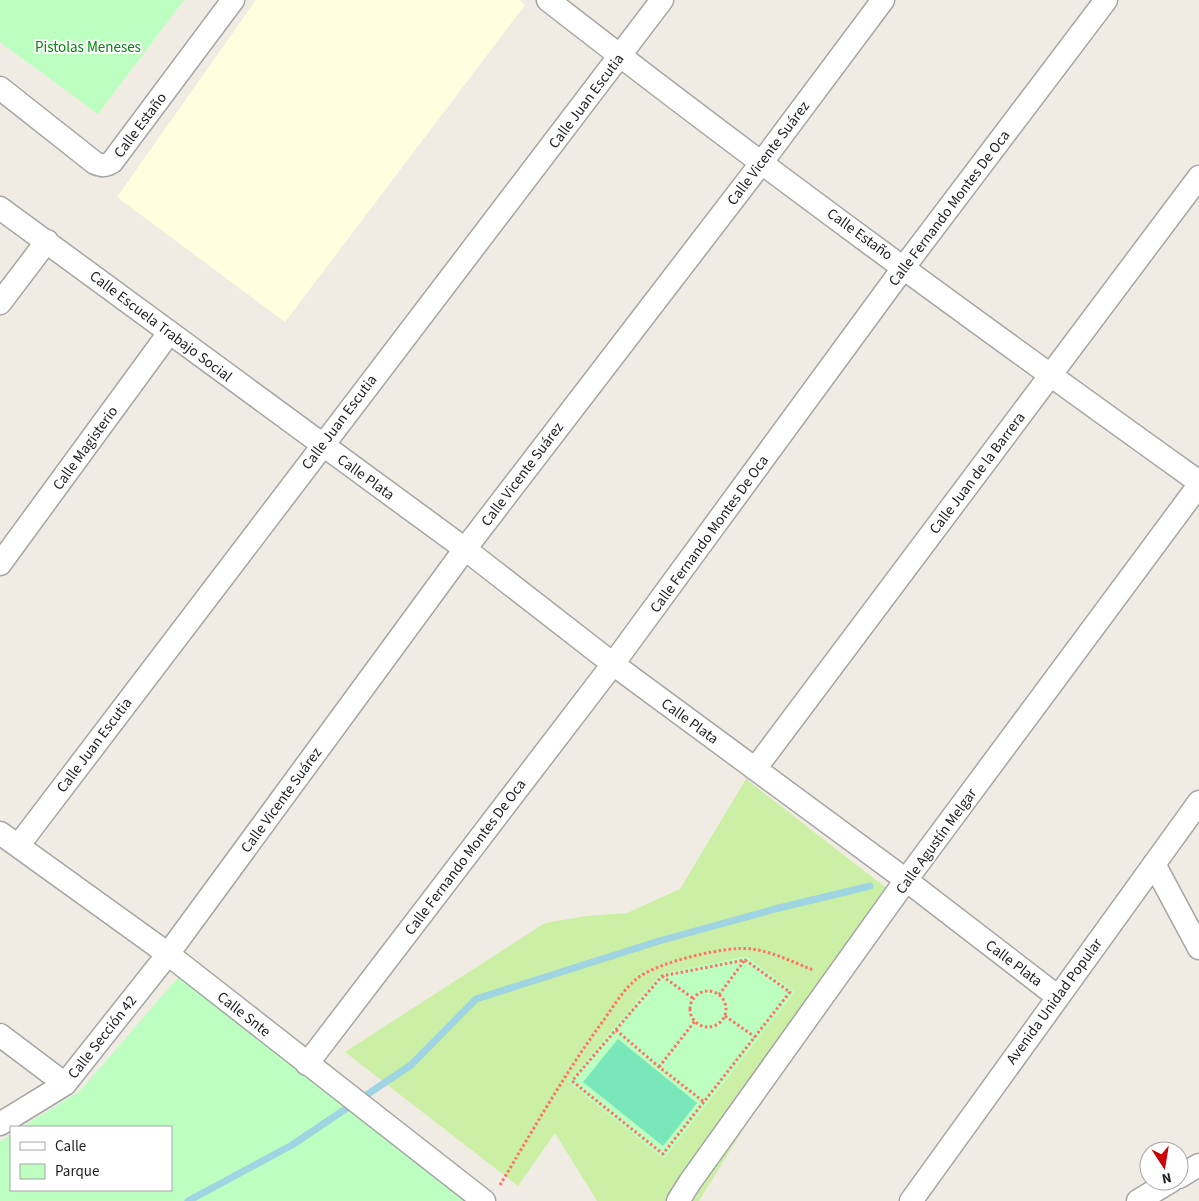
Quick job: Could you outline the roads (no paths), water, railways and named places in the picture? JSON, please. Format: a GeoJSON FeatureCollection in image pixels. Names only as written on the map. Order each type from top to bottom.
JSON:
{"type":"FeatureCollection","features":[{"type":"Feature","properties":{"kind":"street","name":"Calle Estaño"},"geometry":{"type":"LineString","coordinates":[[0,88],[95,163],[107,165],[112,162],[233,0]]}},
{"type":"Feature","properties":{"kind":"street","name":"Calle Estaño"},"geometry":{"type":"LineString","coordinates":[[548,0],[762,162],[1199,484]]}},
{"type":"Feature","properties":{"kind":"street","name":"Calle Juan Escutia"},"geometry":{"type":"LineString","coordinates":[[9,839],[322,445],[662,0]]}},
{"type":"Feature","properties":{"kind":"street","name":"Calle Vicente Suárez"},"geometry":{"type":"LineString","coordinates":[[168,954],[465,549],[762,162],[883,0]]}},
{"type":"Feature","properties":{"kind":"street","name":"Calle Fernando Montes De Oca"},"geometry":{"type":"LineString","coordinates":[[307,1064],[613,664],[904,267],[1106,0]]}},
{"type":"Feature","properties":{"kind":"street","name":"Calle Juan de la Barrera"},"geometry":{"type":"LineString","coordinates":[[755,769],[1199,177]]}},
{"type":"Feature","properties":{"kind":"street","name":"Calle Escuela Trabajo Social"},"geometry":{"type":"LineString","coordinates":[[0,208],[322,445]]}},
{"type":"Feature","properties":{"kind":"street"},"geometry":{"type":"LineString","coordinates":[[0,303],[46,241]]}},
{"type":"Feature","properties":{"kind":"street","name":"Calle Magisterio"},"geometry":{"type":"LineString","coordinates":[[0,564],[170,333]]}},
{"type":"Feature","properties":{"kind":"street","name":"Calle Plata"},"geometry":{"type":"LineString","coordinates":[[322,445],[465,549],[613,664],[906,880],[1058,996]]}},
{"type":"Feature","properties":{"kind":"street","name":"Calle Agustín Melgar"},"geometry":{"type":"LineString","coordinates":[[678,1201],[695,1174],[906,880],[1199,484]]}},
{"type":"Feature","properties":{"kind":"street","name":"Avenida Unidad Popular"},"geometry":{"type":"LineString","coordinates":[[911,1201],[1199,802]]}},
{"type":"Feature","properties":{"kind":"street","name":"Calle Snte"},"geometry":{"type":"LineString","coordinates":[[9,839],[168,954],[341,1091],[490,1197]]}},
{"type":"Feature","properties":{"kind":"street"},"geometry":{"type":"LineString","coordinates":[[1154,864],[1199,948]]}},
{"type":"Feature","properties":{"kind":"street","name":"Calle Sección 42"},"geometry":{"type":"LineString","coordinates":[[0,1124],[64,1084],[168,954]]}},
{"type":"Feature","properties":{"kind":"street"},"geometry":{"type":"LineString","coordinates":[[0,1035],[64,1084]]}},
{"type":"Feature","properties":{"kind":"street"},"geometry":{"type":"LineString","coordinates":[[1138,1201],[1155,1191]]}},
{"type":"Feature","properties":{"kind":"waterway"},"geometry":{"type":"LineString","coordinates":[[188,1201],[292,1145],[411,1065],[476,999],[659,941],[775,909],[870,886]]}},
{"type":"Feature","properties":{"kind":"park label","name":"Pistolas Meneses"},"geometry":{"type":"Point","coordinates":[88,47]}}]}
